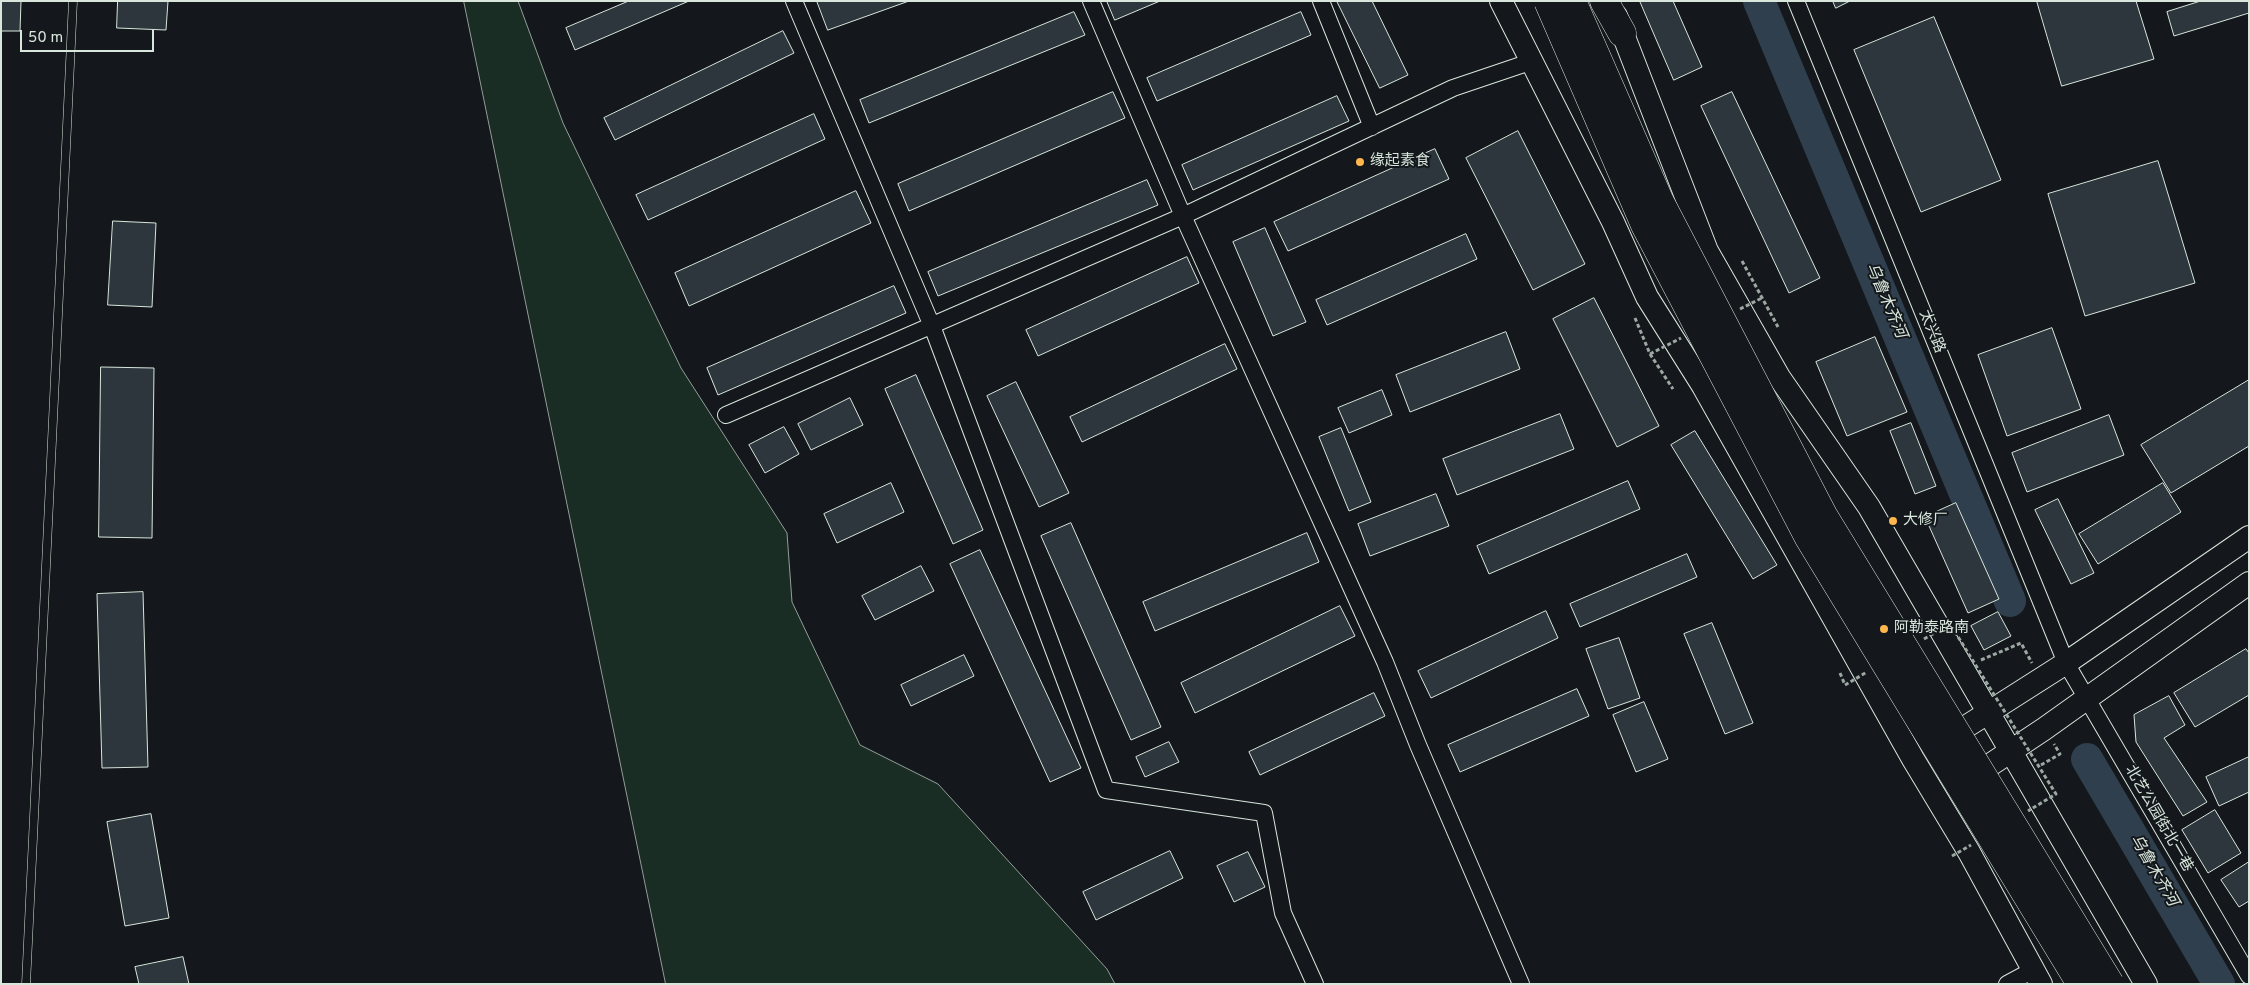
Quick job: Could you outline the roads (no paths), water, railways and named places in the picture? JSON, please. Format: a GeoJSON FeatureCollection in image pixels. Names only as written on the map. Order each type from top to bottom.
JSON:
{"type":"FeatureCollection","features":[{"type":"Feature","properties":{"kind":"highway"},"geometry":{"type":"LineString","coordinates":[[1548,1],[1646,224],[1809,538],[2081,984]]}},
{"type":"Feature","properties":{"kind":"highway"},"geometry":{"type":"LineString","coordinates":[[1572,1],[1660,202],[1824,515],[2110,984]]}},
{"type":"Feature","properties":{"kind":"highway"},"geometry":{"type":"LineString","coordinates":[[1604,1],[1622,33]]}},
{"type":"Feature","properties":{"kind":"main road"},"geometry":{"type":"LineString","coordinates":[[1501,1],[1530,62],[1613,222],[1647,297],[1703,386],[1913,759],[1969,852],[2037,977]]}},
{"type":"Feature","properties":{"kind":"main road"},"geometry":{"type":"LineString","coordinates":[[1610,1],[1707,251],[1779,377],[1869,507],[2146,984]]}},
{"type":"Feature","properties":{"kind":"main road"},"geometry":{"type":"LineString","coordinates":[[1913,759],[1988,714],[2066,663],[2249,537]]}},
{"type":"Feature","properties":{"kind":"main road"},"geometry":{"type":"LineString","coordinates":[[1938,799],[2012,751],[2249,583]]}},
{"type":"Feature","properties":{"kind":"street"},"geometry":{"type":"LineString","coordinates":[[794,1],[932,326],[1106,790],[1264,813],[1283,913],[1315,984]]}},
{"type":"Feature","properties":{"kind":"street"},"geometry":{"type":"LineString","coordinates":[[1091,1],[1183,216],[1385,662],[1421,754],[1521,984]]}},
{"type":"Feature","properties":{"kind":"street"},"geometry":{"type":"LineString","coordinates":[[1320,1],[1372,127]]}},
{"type":"Feature","properties":{"kind":"street","name":"太兴路"},"geometry":{"type":"LineString","coordinates":[[1796,1],[2066,663]]}},
{"type":"Feature","properties":{"kind":"street"},"geometry":{"type":"LineString","coordinates":[[726,415],[1183,216],[1453,88],[1530,62]]}},
{"type":"Feature","properties":{"kind":"street","name":"北艺公园街北一巷"},"geometry":{"type":"LineString","coordinates":[[2066,663],[2249,976]]}},
{"type":"Feature","properties":{"kind":"street"},"geometry":{"type":"LineString","coordinates":[[2007,984],[2037,977]]}},
{"type":"Feature","properties":{"kind":"lane"},"geometry":{"type":"LineString","coordinates":[[26,984],[73,1]]}},
{"type":"Feature","properties":{"kind":"waterway","name":"乌鲁木齐河"},"geometry":{"type":"LineString","coordinates":[[1759,1],[2010,601]]}},
{"type":"Feature","properties":{"kind":"waterway","name":"乌鲁木齐河"},"geometry":{"type":"LineString","coordinates":[[2087,759],[2219,984]]}},
{"type":"Feature","properties":{"kind":"place","name":"缘起素食"},"geometry":{"type":"Point","coordinates":[1360,162]}},
{"type":"Feature","properties":{"kind":"place","name":"大修厂"},"geometry":{"type":"Point","coordinates":[1893,521]}},
{"type":"Feature","properties":{"kind":"place","name":"阿勒泰路南"},"geometry":{"type":"Point","coordinates":[1884,629]}}]}
